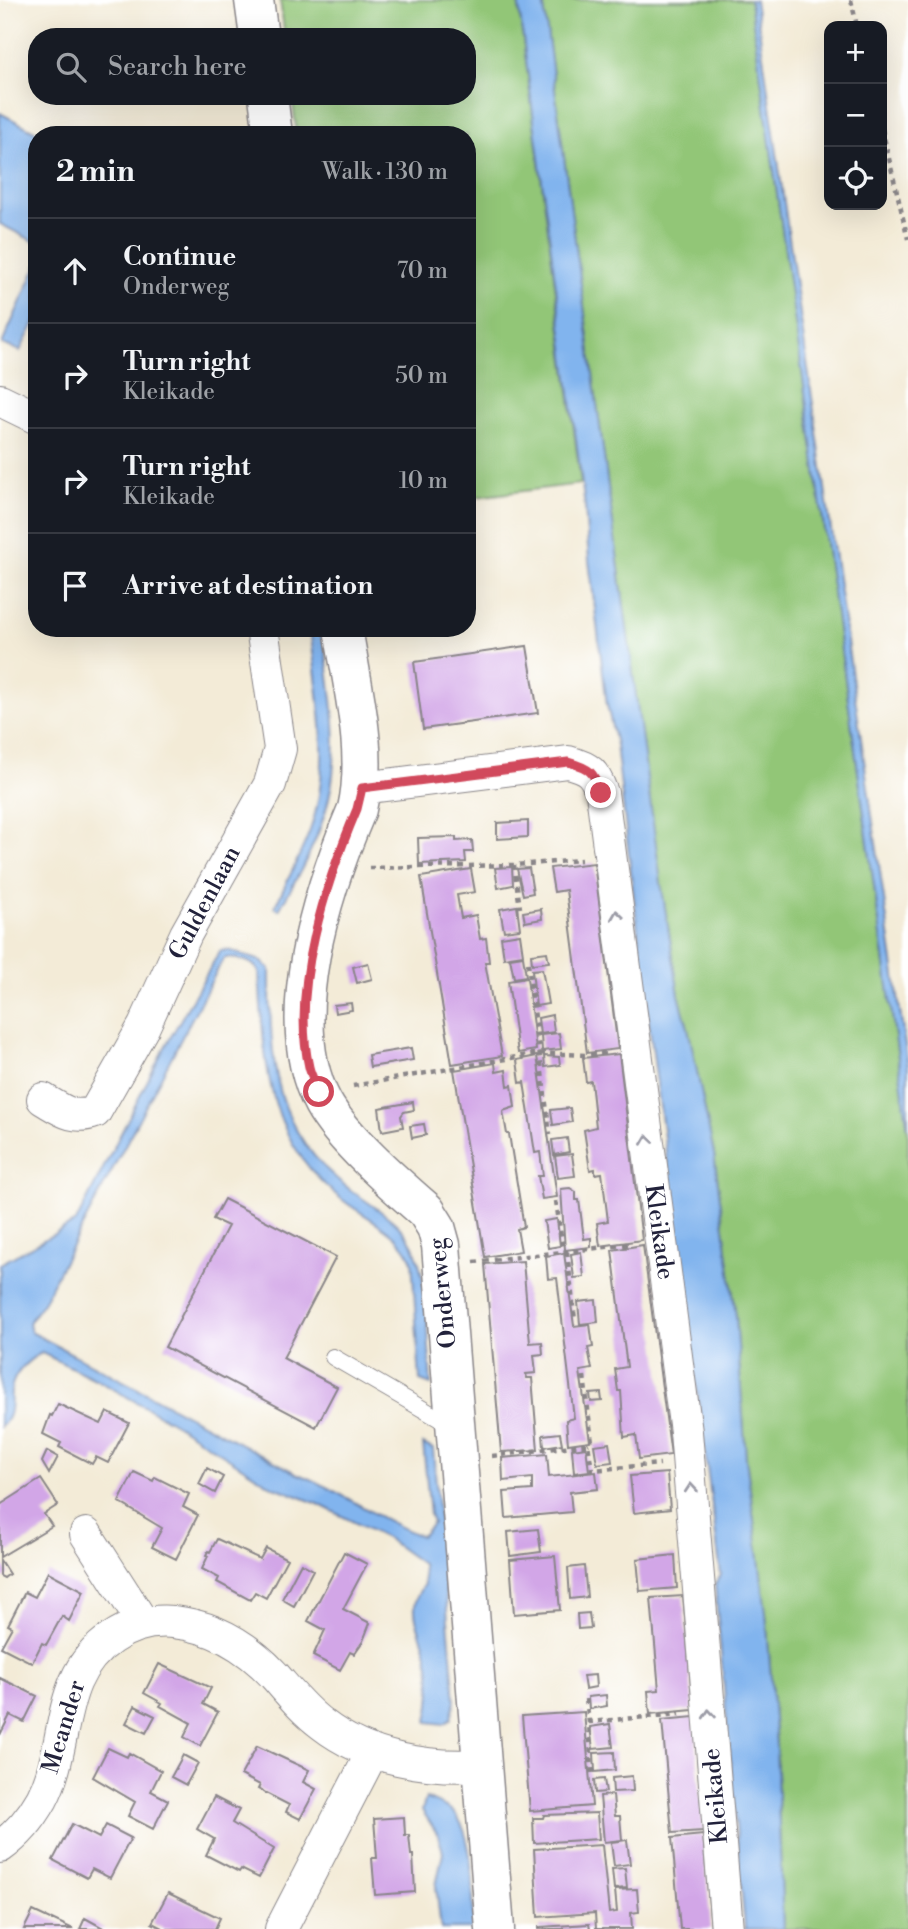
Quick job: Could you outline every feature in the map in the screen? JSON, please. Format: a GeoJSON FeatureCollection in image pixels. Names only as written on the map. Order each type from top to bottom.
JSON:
{"type":"FeatureCollection","features":[{"type":"Feature","properties":{"kind":"street"},"geometry":{"type":"LineString","coordinates":[[254,0],[258,28]]}},
{"type":"Feature","properties":{"kind":"street"},"geometry":{"type":"LineString","coordinates":[[269,105],[272,126]]}},
{"type":"Feature","properties":{"kind":"street"},"geometry":{"type":"LineString","coordinates":[[0,400],[28,414]]}},
{"type":"Feature","properties":{"kind":"street","name":"Guldenlaan"},"geometry":{"type":"LineString","coordinates":[[43,1099],[81,1117],[95,1112],[144,1026],[186,934],[270,784],[280,749],[263,637]]}},
{"type":"Feature","properties":{"kind":"street","name":"Onderweg"},"geometry":{"type":"LineString","coordinates":[[344,637],[362,757],[362,788],[314,933],[307,972],[304,1018],[309,1067],[323,1103],[342,1130],[426,1211],[436,1227],[441,1245],[495,1929]]}},
{"type":"Feature","properties":{"kind":"street","name":"Kleikade"},"geometry":{"type":"LineString","coordinates":[[362,788],[568,762],[584,767],[595,776],[601,793],[686,1432],[727,1929]]}},
{"type":"Feature","properties":{"kind":"street"},"geometry":{"type":"LineString","coordinates":[[86,1534],[143,1623]]}},
{"type":"Feature","properties":{"kind":"street","name":"Meander"},"geometry":{"type":"LineString","coordinates":[[0,1847],[26,1822],[42,1798],[63,1722],[83,1664],[101,1645],[143,1623],[193,1624],[221,1634],[249,1651],[321,1724],[372,1753],[441,1766],[483,1765]]}},
{"type":"Feature","properties":{"kind":"street"},"geometry":{"type":"LineString","coordinates":[[281,1929],[372,1753]]}},
{"type":"Feature","properties":{"kind":"lane"},"geometry":{"type":"LineString","coordinates":[[333,1357],[457,1443]]}},
{"type":"Feature","properties":{"kind":"path"},"geometry":{"type":"LineString","coordinates":[[851,0],[857,21]]}},
{"type":"Feature","properties":{"kind":"path"},"geometry":{"type":"LineString","coordinates":[[886,147],[908,239]]}},
{"type":"Feature","properties":{"kind":"path"},"geometry":{"type":"LineString","coordinates":[[336,867],[514,865],[594,859]]}},
{"type":"Feature","properties":{"kind":"path"},"geometry":{"type":"LineString","coordinates":[[514,865],[520,908]]}},
{"type":"Feature","properties":{"kind":"path"},"geometry":{"type":"LineString","coordinates":[[528,963],[550,1135]]}},
{"type":"Feature","properties":{"kind":"path"},"geometry":{"type":"LineString","coordinates":[[319,1092],[539,1053],[586,1055]]}},
{"type":"Feature","properties":{"kind":"path"},"geometry":{"type":"LineString","coordinates":[[556,1201],[575,1320]]}},
{"type":"Feature","properties":{"kind":"path"},"geometry":{"type":"LineString","coordinates":[[443,1265],[643,1243]]}},
{"type":"Feature","properties":{"kind":"path"},"geometry":{"type":"LineString","coordinates":[[457,1443],[541,1451],[592,1442],[584,1376]]}},
{"type":"Feature","properties":{"kind":"path"},"geometry":{"type":"LineString","coordinates":[[588,1444],[592,1470],[672,1463]]}},
{"type":"Feature","properties":{"kind":"path"},"geometry":{"type":"LineString","coordinates":[[586,1699],[592,1773]]}},
{"type":"Feature","properties":{"kind":"path"},"geometry":{"type":"LineString","coordinates":[[589,1722],[709,1712]]}},
{"type":"Feature","properties":{"kind":"green space"},"geometry":{"type":"Polygon","coordinates":[[[280,0],[518,0],[581,484],[476,497],[476,126],[296,126],[293,105],[476,105],[476,28],[284,28],[280,0]]]}},
{"type":"Feature","properties":{"kind":"green space"},"geometry":{"type":"Polygon","coordinates":[[[543,0],[750,0],[908,1129],[908,1929],[783,1929],[776,1745],[766,1613],[746,1459],[736,1316],[714,1154],[679,995],[661,883],[543,0]]]}},
{"type":"Feature","properties":{"kind":"water"},"geometry":{"type":"Polygon","coordinates":[[[518,0],[543,0],[661,883],[679,995],[714,1154],[736,1316],[746,1459],[766,1613],[776,1745],[783,1929],[745,1929],[715,1585],[721,1575],[518,0]]]}},
{"type":"Feature","properties":{"kind":"water"},"geometry":{"type":"Polygon","coordinates":[[[750,0],[755,0],[908,1066],[908,1129],[750,0]]]}},
{"type":"Feature","properties":{"kind":"water"},"geometry":{"type":"Polygon","coordinates":[[[0,113],[28,128],[28,238],[0,224],[0,113]]]}},
{"type":"Feature","properties":{"kind":"water"},"geometry":{"type":"Polygon","coordinates":[[[28,285],[28,335],[20,351],[2,344],[28,285]]]}},
{"type":"Feature","properties":{"kind":"water"},"geometry":{"type":"Polygon","coordinates":[[[311,637],[323,637],[335,735],[333,777],[325,813],[314,842],[279,910],[275,907],[309,833],[317,808],[322,757],[311,637]]]}},
{"type":"Feature","properties":{"kind":"water"},"geometry":{"type":"Polygon","coordinates":[[[228,950],[261,961],[270,969],[271,1034],[275,1064],[290,1119],[305,1144],[325,1168],[397,1225],[405,1233],[416,1253],[427,1318],[431,1385],[420,1381],[412,1261],[400,1242],[382,1226],[344,1201],[318,1178],[298,1153],[284,1126],[267,1068],[259,972],[249,962],[235,958],[225,958],[221,963],[47,1297],[30,1321],[31,1332],[389,1522],[421,1536],[433,1523],[423,1444],[433,1449],[455,1700],[451,1719],[444,1724],[427,1722],[429,1669],[415,1609],[424,1584],[422,1564],[386,1538],[318,1504],[272,1486],[177,1425],[42,1353],[26,1363],[14,1379],[9,1415],[0,1427],[0,1264],[76,1222],[161,1054],[220,951],[228,950]]]}},
{"type":"Feature","properties":{"kind":"water"},"geometry":{"type":"Polygon","coordinates":[[[426,1798],[451,1810],[465,1833],[471,1866],[474,1929],[441,1929],[436,1886],[443,1852],[438,1835],[422,1810],[426,1798]]]}},
{"type":"Feature","properties":{"kind":"building"},"geometry":{"type":"Polygon","coordinates":[[[527,646],[538,713],[423,729],[414,662],[527,646]]]}},
{"type":"Feature","properties":{"kind":"building"},"geometry":{"type":"Polygon","coordinates":[[[528,821],[528,837],[497,839],[497,823],[528,821]]]}},
{"type":"Feature","properties":{"kind":"building"},"geometry":{"type":"Polygon","coordinates":[[[456,837],[456,841],[472,840],[473,852],[465,852],[466,862],[419,864],[418,838],[456,837]]]}},
{"type":"Feature","properties":{"kind":"building"},"geometry":{"type":"Polygon","coordinates":[[[594,863],[618,1049],[587,1053],[566,890],[554,892],[550,868],[594,863]]]}},
{"type":"Feature","properties":{"kind":"building"},"geometry":{"type":"Polygon","coordinates":[[[512,867],[513,885],[498,888],[495,868],[512,867]]]}},
{"type":"Feature","properties":{"kind":"building"},"geometry":{"type":"Polygon","coordinates":[[[529,868],[533,893],[523,895],[517,869],[529,868]]]}},
{"type":"Feature","properties":{"kind":"building"},"geometry":{"type":"Polygon","coordinates":[[[471,869],[475,892],[457,895],[461,918],[476,915],[480,939],[486,938],[489,962],[485,962],[502,1056],[452,1064],[421,877],[471,869]]]}},
{"type":"Feature","properties":{"kind":"building"},"geometry":{"type":"Polygon","coordinates":[[[517,906],[520,929],[504,931],[500,909],[517,906]]]}},
{"type":"Feature","properties":{"kind":"building"},"geometry":{"type":"Polygon","coordinates":[[[541,909],[542,919],[525,922],[523,912],[541,909]]]}},
{"type":"Feature","properties":{"kind":"building"},"geometry":{"type":"Polygon","coordinates":[[[520,934],[523,955],[504,958],[501,937],[520,934]]]}},
{"type":"Feature","properties":{"kind":"building"},"geometry":{"type":"Polygon","coordinates":[[[547,952],[549,962],[532,964],[531,954],[547,952]]]}},
{"type":"Feature","properties":{"kind":"building"},"geometry":{"type":"Polygon","coordinates":[[[523,956],[526,976],[514,978],[510,958],[523,956]]]}},
{"type":"Feature","properties":{"kind":"building"},"geometry":{"type":"Polygon","coordinates":[[[368,963],[372,979],[357,983],[353,967],[368,963]]]}},
{"type":"Feature","properties":{"kind":"building"},"geometry":{"type":"Polygon","coordinates":[[[542,969],[548,1004],[536,1006],[532,970],[542,969]]]}},
{"type":"Feature","properties":{"kind":"building"},"geometry":{"type":"Polygon","coordinates":[[[527,978],[536,1050],[518,1053],[508,981],[527,978]]]}},
{"type":"Feature","properties":{"kind":"building"},"geometry":{"type":"Polygon","coordinates":[[[351,1003],[352,1010],[335,1013],[334,1005],[351,1003]]]}},
{"type":"Feature","properties":{"kind":"building"},"geometry":{"type":"Polygon","coordinates":[[[552,1015],[554,1032],[540,1034],[538,1018],[552,1015]]]}},
{"type":"Feature","properties":{"kind":"building"},"geometry":{"type":"Polygon","coordinates":[[[559,1033],[561,1049],[542,1051],[541,1035],[559,1033]]]}},
{"type":"Feature","properties":{"kind":"building"},"geometry":{"type":"Polygon","coordinates":[[[411,1048],[413,1060],[370,1067],[368,1055],[411,1048]]]}},
{"type":"Feature","properties":{"kind":"building"},"geometry":{"type":"Polygon","coordinates":[[[619,1054],[642,1240],[600,1246],[597,1223],[608,1221],[602,1173],[595,1174],[595,1169],[590,1170],[584,1130],[596,1127],[591,1081],[586,1082],[583,1058],[619,1054]]]}},
{"type":"Feature","properties":{"kind":"building"},"geometry":{"type":"Polygon","coordinates":[[[537,1056],[557,1197],[542,1199],[538,1176],[543,1176],[540,1152],[535,1153],[524,1082],[520,1083],[517,1060],[537,1056]]]}},
{"type":"Feature","properties":{"kind":"building"},"geometry":{"type":"Polygon","coordinates":[[[544,1056],[559,1057],[560,1065],[545,1067],[544,1056]]]}},
{"type":"Feature","properties":{"kind":"building"},"geometry":{"type":"Polygon","coordinates":[[[495,1063],[496,1072],[506,1070],[508,1086],[512,1085],[515,1107],[503,1111],[524,1227],[517,1229],[521,1251],[485,1257],[454,1070],[495,1063]]]}},
{"type":"Feature","properties":{"kind":"building"},"geometry":{"type":"Polygon","coordinates":[[[413,1102],[414,1110],[404,1112],[401,1116],[403,1127],[382,1131],[379,1108],[413,1102]]]}},
{"type":"Feature","properties":{"kind":"building"},"geometry":{"type":"Polygon","coordinates":[[[570,1108],[572,1122],[553,1125],[551,1110],[570,1108]]]}},
{"type":"Feature","properties":{"kind":"building"},"geometry":{"type":"Polygon","coordinates":[[[424,1124],[426,1135],[412,1138],[410,1126],[424,1124]]]}},
{"type":"Feature","properties":{"kind":"building"},"geometry":{"type":"Polygon","coordinates":[[[567,1138],[569,1152],[554,1155],[552,1140],[567,1138]]]}},
{"type":"Feature","properties":{"kind":"building"},"geometry":{"type":"Polygon","coordinates":[[[572,1154],[575,1176],[558,1178],[555,1156],[572,1154]]]}},
{"type":"Feature","properties":{"kind":"building"},"geometry":{"type":"Polygon","coordinates":[[[570,1188],[576,1192],[576,1200],[579,1200],[584,1239],[591,1238],[591,1247],[565,1250],[561,1189],[570,1188]]]}},
{"type":"Feature","properties":{"kind":"building"},"geometry":{"type":"Polygon","coordinates":[[[224,1199],[336,1257],[283,1358],[337,1387],[316,1427],[165,1347],[228,1226],[213,1219],[224,1199]]]}},
{"type":"Feature","properties":{"kind":"building"},"geometry":{"type":"Polygon","coordinates":[[[557,1219],[560,1246],[548,1248],[544,1221],[557,1219]]]}},
{"type":"Feature","properties":{"kind":"building"},"geometry":{"type":"Polygon","coordinates":[[[643,1245],[671,1455],[639,1459],[636,1435],[624,1437],[621,1391],[618,1391],[615,1369],[627,1367],[612,1250],[643,1245]]]}},
{"type":"Feature","properties":{"kind":"building"},"geometry":{"type":"Polygon","coordinates":[[[581,1252],[584,1277],[574,1278],[571,1254],[581,1252]]]}},
{"type":"Feature","properties":{"kind":"building"},"geometry":{"type":"Polygon","coordinates":[[[564,1253],[574,1326],[590,1324],[593,1347],[588,1348],[592,1369],[580,1371],[590,1441],[568,1444],[566,1420],[574,1418],[557,1278],[548,1279],[546,1256],[564,1253]]]}},
{"type":"Feature","properties":{"kind":"building"},"geometry":{"type":"Polygon","coordinates":[[[523,1261],[530,1343],[542,1342],[543,1354],[534,1355],[536,1373],[526,1374],[527,1378],[532,1378],[538,1450],[501,1452],[485,1264],[523,1261]]]}},
{"type":"Feature","properties":{"kind":"building"},"geometry":{"type":"Polygon","coordinates":[[[596,1300],[598,1322],[580,1324],[578,1302],[596,1300]]]}},
{"type":"Feature","properties":{"kind":"building"},"geometry":{"type":"Polygon","coordinates":[[[601,1393],[602,1401],[591,1402],[590,1394],[601,1393]]]}},
{"type":"Feature","properties":{"kind":"building"},"geometry":{"type":"Polygon","coordinates":[[[58,1404],[101,1424],[107,1412],[129,1423],[108,1463],[96,1457],[92,1464],[59,1447],[61,1443],[43,1434],[50,1415],[52,1416],[58,1404]]]}},
{"type":"Feature","properties":{"kind":"building"},"geometry":{"type":"Polygon","coordinates":[[[560,1433],[562,1444],[544,1447],[543,1435],[560,1433]]]}},
{"type":"Feature","properties":{"kind":"building"},"geometry":{"type":"Polygon","coordinates":[[[609,1443],[612,1462],[597,1464],[594,1445],[609,1443]]]}},
{"type":"Feature","properties":{"kind":"building"},"geometry":{"type":"Polygon","coordinates":[[[586,1447],[589,1471],[574,1473],[572,1449],[586,1447]]]}},
{"type":"Feature","properties":{"kind":"building"},"geometry":{"type":"Polygon","coordinates":[[[47,1451],[58,1457],[49,1474],[42,1462],[47,1451]]]}},
{"type":"Feature","properties":{"kind":"building"},"geometry":{"type":"Polygon","coordinates":[[[547,1454],[549,1477],[596,1472],[598,1489],[570,1492],[572,1512],[506,1518],[504,1492],[532,1490],[532,1478],[503,1481],[502,1458],[547,1454]]]}},
{"type":"Feature","properties":{"kind":"building"},"geometry":{"type":"Polygon","coordinates":[[[207,1468],[223,1477],[215,1493],[199,1484],[207,1468]]]}},
{"type":"Feature","properties":{"kind":"building"},"geometry":{"type":"Polygon","coordinates":[[[134,1472],[153,1481],[155,1477],[189,1494],[183,1507],[198,1515],[176,1559],[152,1547],[162,1528],[119,1502],[134,1472]]]}},
{"type":"Feature","properties":{"kind":"building"},"geometry":{"type":"Polygon","coordinates":[[[667,1473],[670,1509],[634,1513],[630,1476],[667,1473]]]}},
{"type":"Feature","properties":{"kind":"building"},"geometry":{"type":"Polygon","coordinates":[[[41,1479],[58,1505],[44,1514],[52,1526],[0,1557],[0,1505],[41,1479]]]}},
{"type":"Feature","properties":{"kind":"building"},"geometry":{"type":"Polygon","coordinates":[[[538,1529],[541,1552],[510,1556],[508,1532],[538,1529]]]}},
{"type":"Feature","properties":{"kind":"building"},"geometry":{"type":"Polygon","coordinates":[[[217,1539],[260,1559],[266,1548],[287,1559],[266,1598],[255,1592],[250,1600],[217,1582],[219,1578],[202,1569],[208,1551],[210,1552],[217,1539]]]}},
{"type":"Feature","properties":{"kind":"building"},"geometry":{"type":"Polygon","coordinates":[[[344,1552],[367,1564],[343,1609],[370,1623],[363,1641],[354,1654],[350,1652],[340,1670],[313,1656],[325,1630],[308,1621],[344,1552]]]}},
{"type":"Feature","properties":{"kind":"building"},"geometry":{"type":"Polygon","coordinates":[[[675,1555],[677,1588],[640,1591],[637,1559],[675,1555]]]}},
{"type":"Feature","properties":{"kind":"building"},"geometry":{"type":"Polygon","coordinates":[[[555,1556],[560,1610],[514,1614],[510,1560],[555,1556]]]}},
{"type":"Feature","properties":{"kind":"building"},"geometry":{"type":"Polygon","coordinates":[[[0,1560],[9,1574],[4,1578],[0,1576],[0,1560]]]}},
{"type":"Feature","properties":{"kind":"building"},"geometry":{"type":"Polygon","coordinates":[[[301,1563],[313,1570],[294,1606],[282,1599],[301,1563]]]}},
{"type":"Feature","properties":{"kind":"building"},"geometry":{"type":"Polygon","coordinates":[[[584,1566],[587,1597],[570,1599],[568,1568],[584,1566]]]}},
{"type":"Feature","properties":{"kind":"building"},"geometry":{"type":"Polygon","coordinates":[[[48,1572],[84,1591],[69,1621],[62,1616],[46,1645],[42,1643],[32,1663],[1,1647],[12,1627],[8,1625],[25,1592],[35,1597],[48,1572]]]}},
{"type":"Feature","properties":{"kind":"building"},"geometry":{"type":"Polygon","coordinates":[[[683,1596],[693,1710],[650,1714],[648,1691],[659,1690],[651,1598],[683,1596]]]}},
{"type":"Feature","properties":{"kind":"building"},"geometry":{"type":"Polygon","coordinates":[[[589,1613],[591,1628],[578,1629],[577,1614],[589,1613]]]}},
{"type":"Feature","properties":{"kind":"building"},"geometry":{"type":"Polygon","coordinates":[[[159,1664],[211,1688],[203,1704],[218,1712],[200,1746],[184,1737],[191,1723],[160,1706],[162,1703],[144,1693],[159,1664]]]}},
{"type":"Feature","properties":{"kind":"building"},"geometry":{"type":"Polygon","coordinates":[[[595,1675],[596,1687],[585,1689],[583,1676],[595,1675]]]}},
{"type":"Feature","properties":{"kind":"building"},"geometry":{"type":"Polygon","coordinates":[[[0,1678],[37,1696],[24,1722],[10,1715],[0,1735],[0,1678]]]}},
{"type":"Feature","properties":{"kind":"building"},"geometry":{"type":"Polygon","coordinates":[[[606,1695],[607,1706],[589,1709],[588,1697],[606,1695]]]}},
{"type":"Feature","properties":{"kind":"building"},"geometry":{"type":"Polygon","coordinates":[[[135,1706],[155,1716],[146,1733],[126,1723],[135,1706]]]}},
{"type":"Feature","properties":{"kind":"building"},"geometry":{"type":"Polygon","coordinates":[[[584,1712],[592,1806],[530,1811],[522,1716],[584,1712]]]}},
{"type":"Feature","properties":{"kind":"building"},"geometry":{"type":"Polygon","coordinates":[[[694,1717],[703,1831],[672,1833],[662,1720],[694,1717]]]}},
{"type":"Feature","properties":{"kind":"building"},"geometry":{"type":"Polygon","coordinates":[[[610,1724],[613,1747],[593,1749],[590,1727],[610,1724]]]}},
{"type":"Feature","properties":{"kind":"building"},"geometry":{"type":"Polygon","coordinates":[[[257,1746],[309,1770],[303,1782],[316,1789],[300,1819],[286,1812],[289,1805],[258,1789],[260,1785],[241,1775],[257,1746]]]}},
{"type":"Feature","properties":{"kind":"building"},"geometry":{"type":"Polygon","coordinates":[[[108,1748],[127,1757],[129,1753],[161,1771],[151,1791],[168,1800],[153,1829],[128,1816],[135,1802],[93,1777],[108,1748]]]}},
{"type":"Feature","properties":{"kind":"building"},"geometry":{"type":"Polygon","coordinates":[[[614,1752],[615,1770],[595,1772],[594,1753],[614,1752]]]}},
{"type":"Feature","properties":{"kind":"building"},"geometry":{"type":"Polygon","coordinates":[[[183,1755],[198,1763],[186,1785],[171,1777],[183,1755]]]}},
{"type":"Feature","properties":{"kind":"building"},"geometry":{"type":"Polygon","coordinates":[[[632,1776],[633,1791],[613,1792],[612,1778],[632,1776]]]}},
{"type":"Feature","properties":{"kind":"building"},"geometry":{"type":"Polygon","coordinates":[[[604,1779],[606,1792],[595,1793],[594,1780],[604,1779]]]}},
{"type":"Feature","properties":{"kind":"building"},"geometry":{"type":"Polygon","coordinates":[[[613,1795],[615,1816],[620,1816],[622,1840],[604,1842],[600,1796],[613,1795]]]}},
{"type":"Feature","properties":{"kind":"building"},"geometry":{"type":"Polygon","coordinates":[[[214,1797],[239,1810],[232,1823],[274,1849],[259,1878],[241,1869],[239,1872],[206,1855],[214,1839],[197,1829],[214,1797]]]}},
{"type":"Feature","properties":{"kind":"building"},"geometry":{"type":"Polygon","coordinates":[[[597,1813],[599,1839],[534,1843],[533,1818],[543,1818],[544,1815],[597,1813]]]}},
{"type":"Feature","properties":{"kind":"building"},"geometry":{"type":"Polygon","coordinates":[[[404,1817],[405,1835],[409,1835],[413,1855],[415,1892],[375,1895],[372,1858],[377,1858],[374,1819],[404,1817]]]}},
{"type":"Feature","properties":{"kind":"building"},"geometry":{"type":"Polygon","coordinates":[[[72,1824],[99,1838],[106,1825],[131,1838],[110,1878],[92,1869],[87,1878],[53,1860],[72,1824]]]}},
{"type":"Feature","properties":{"kind":"building"},"geometry":{"type":"Polygon","coordinates":[[[703,1835],[711,1929],[680,1929],[672,1838],[703,1835]]]}},
{"type":"Feature","properties":{"kind":"building"},"geometry":{"type":"Polygon","coordinates":[[[627,1840],[630,1864],[614,1866],[611,1842],[627,1840]]]}},
{"type":"Feature","properties":{"kind":"building"},"geometry":{"type":"Polygon","coordinates":[[[602,1845],[609,1913],[617,1912],[615,1890],[637,1889],[639,1912],[631,1913],[632,1929],[596,1929],[595,1913],[538,1917],[534,1849],[602,1845]]]}},
{"type":"Feature","properties":{"kind":"building"},"geometry":{"type":"Polygon","coordinates":[[[625,1868],[627,1888],[614,1889],[612,1869],[625,1868]]]}},
{"type":"Feature","properties":{"kind":"building"},"geometry":{"type":"Polygon","coordinates":[[[168,1893],[220,1918],[215,1929],[164,1929],[152,1923],[168,1893]]]}},
{"type":"Feature","properties":{"kind":"building"},"geometry":{"type":"Polygon","coordinates":[[[33,1911],[52,1919],[73,1929],[24,1929],[33,1911]]]}},
{"type":"Feature","properties":{"kind":"building"},"geometry":{"type":"Polygon","coordinates":[[[85,1918],[105,1929],[80,1929],[85,1918]]]}},
{"type":"Feature","properties":{"kind":"building"},"geometry":{"type":"Polygon","coordinates":[[[589,1924],[590,1929],[539,1929],[539,1927],[589,1924]]]}},
{"type":"Feature","properties":{"kind":"route"},"geometry":{"type":"LineString","coordinates":[[319,1092],[309,1067],[304,1018],[307,972],[314,933],[362,788],[568,762],[584,767],[595,776],[601,793]]}}]}
